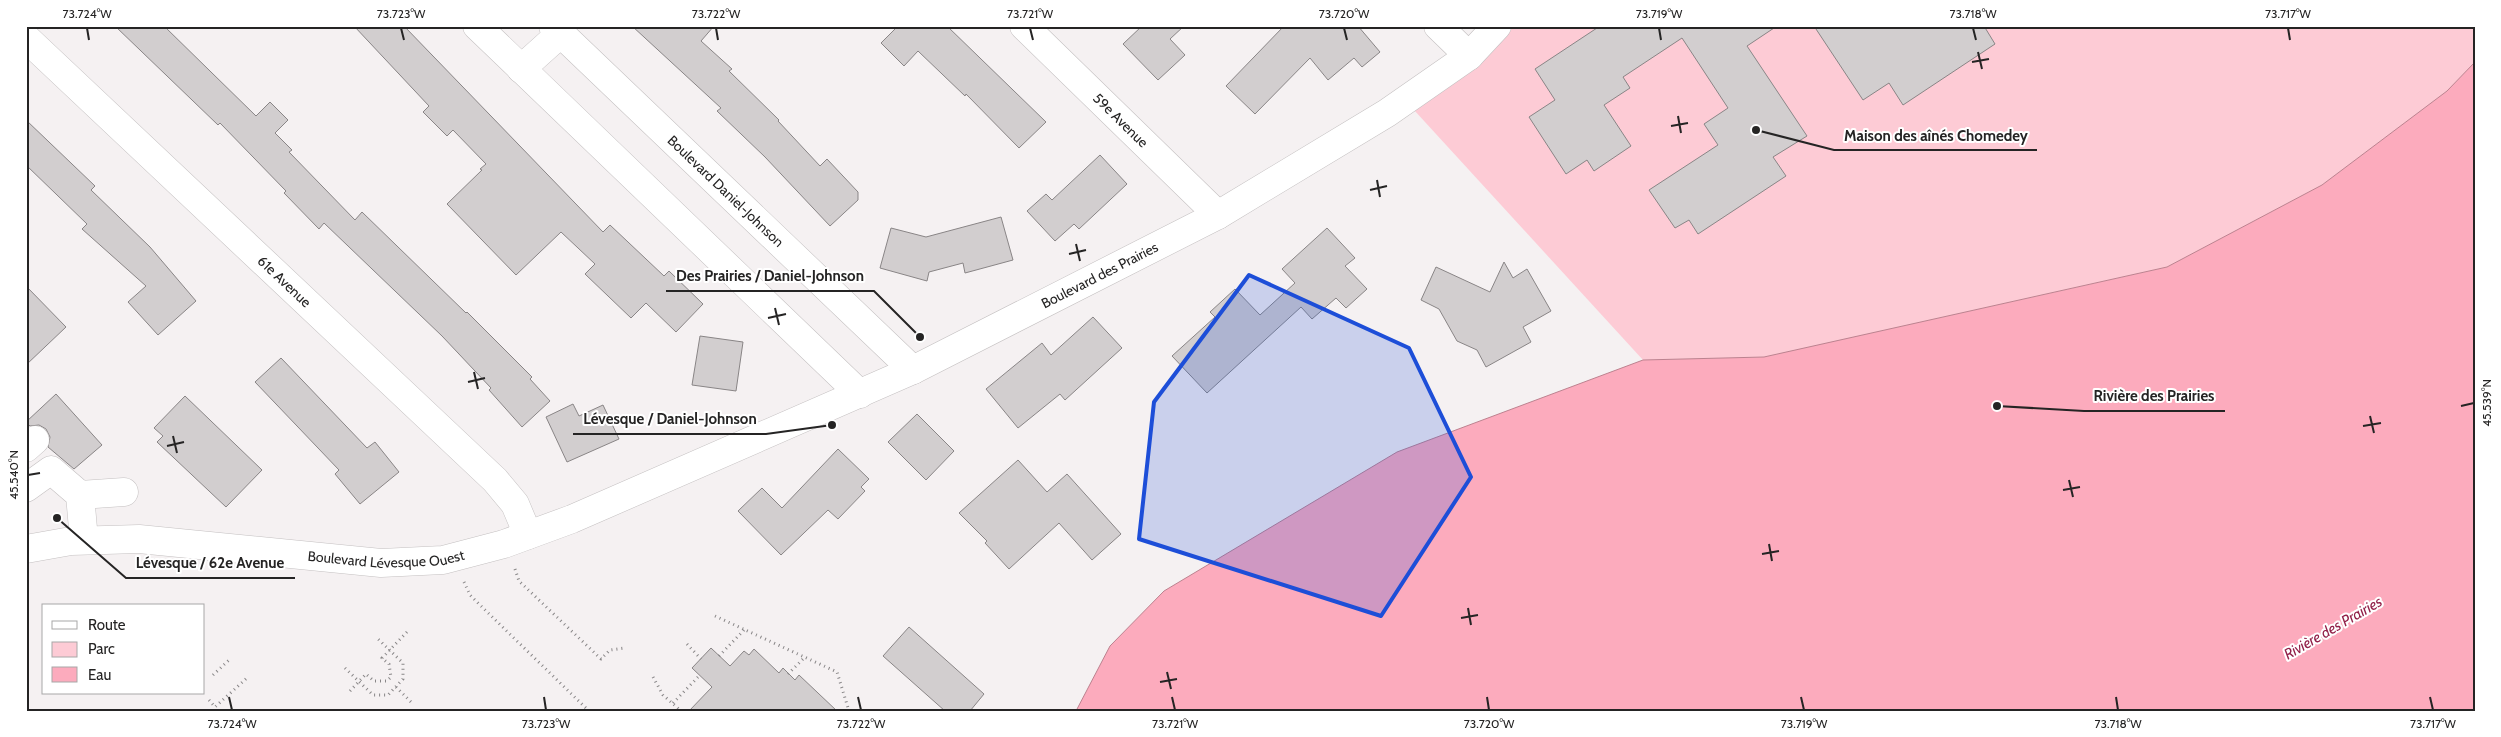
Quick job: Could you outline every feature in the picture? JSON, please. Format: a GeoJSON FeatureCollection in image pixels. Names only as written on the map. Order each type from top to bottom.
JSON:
{"type":"FeatureCollection","features":[{"type":"Feature","properties":{"kind":"street"},"geometry":{"type":"LineString","coordinates":[[477,26],[860,394]]}},
{"type":"Feature","properties":{"kind":"street","name":"59e Avenue"},"geometry":{"type":"LineString","coordinates":[[1024,26],[1218,215]]}},
{"type":"Feature","properties":{"kind":"street"},"geometry":{"type":"LineString","coordinates":[[1438,26],[1469,56]]}},
{"type":"Feature","properties":{"kind":"street","name":"Boulevard des Prairies"},"geometry":{"type":"LineString","coordinates":[[673,474],[913,370],[1218,215],[1387,113],[1469,56],[1497,26]]}},
{"type":"Feature","properties":{"kind":"street","name":"Boulevard Daniel-Johnson"},"geometry":{"type":"LineString","coordinates":[[521,68],[557,30],[913,370]]}},
{"type":"Feature","properties":{"kind":"street","name":"61e Avenue"},"geometry":{"type":"LineString","coordinates":[[26,38],[495,480],[515,504],[528,535]]}},
{"type":"Feature","properties":{"kind":"street"},"geometry":{"type":"LineString","coordinates":[[26,488],[51,470],[80,495],[84,540]]}},
{"type":"Feature","properties":{"kind":"street","name":"Boulevard Lévesque Ouest"},"geometry":{"type":"LineString","coordinates":[[26,549],[84,540],[122,539],[381,563],[456,558],[528,535],[572,518],[673,474]]}},
{"type":"Feature","properties":{"kind":"street"},"geometry":{"type":"LineString","coordinates":[[80,495],[124,492]]}},
{"type":"Feature","properties":{"kind":"path"},"geometry":{"type":"LineString","coordinates":[[513,563],[519,581],[601,659],[610,650],[625,648]]}},
{"type":"Feature","properties":{"kind":"path"},"geometry":{"type":"LineString","coordinates":[[461,578],[470,595],[589,711]]}},
{"type":"Feature","properties":{"kind":"path"},"geometry":{"type":"LineString","coordinates":[[715,616],[837,672],[849,711]]}},
{"type":"Feature","properties":{"kind":"path"},"geometry":{"type":"LineString","coordinates":[[719,656],[745,629]]}},
{"type":"Feature","properties":{"kind":"path"},"geometry":{"type":"LineString","coordinates":[[350,691],[366,674],[374,681],[387,681],[391,677],[389,664],[382,658],[407,632]]}},
{"type":"Feature","properties":{"kind":"path"},"geometry":{"type":"LineString","coordinates":[[345,668],[373,695],[388,695],[396,687],[403,679],[403,663],[376,637]]}},
{"type":"Feature","properties":{"kind":"path"},"geometry":{"type":"LineString","coordinates":[[687,644],[701,659]]}},
{"type":"Feature","properties":{"kind":"path"},"geometry":{"type":"LineString","coordinates":[[788,674],[805,657]]}},
{"type":"Feature","properties":{"kind":"path"},"geometry":{"type":"LineString","coordinates":[[213,675],[229,660]]}},
{"type":"Feature","properties":{"kind":"path"},"geometry":{"type":"LineString","coordinates":[[673,703],[700,675]]}},
{"type":"Feature","properties":{"kind":"path"},"geometry":{"type":"LineString","coordinates":[[209,700],[215,707],[248,676]]}},
{"type":"Feature","properties":{"kind":"path"},"geometry":{"type":"LineString","coordinates":[[653,677],[662,695],[681,711]]}},
{"type":"Feature","properties":{"kind":"path"},"geometry":{"type":"LineString","coordinates":[[396,687],[413,704]]}},
{"type":"Feature","properties":{"kind":"highlighted area"},"geometry":{"type":"Polygon","coordinates":[[[1249,275],[1409,348],[1471,477],[1381,616],[1139,539],[1154,402],[1249,275]]]}},
{"type":"Feature","properties":{"kind":"green space"},"geometry":{"type":"Polygon","coordinates":[[[1497,26],[2475,26],[2475,62],[2447,91],[2322,185],[2167,267],[1764,357],[1643,360],[1414,110],[1497,26]]]}},
{"type":"Feature","properties":{"kind":"water","name":"Rivière des Prairies"},"geometry":{"type":"Polygon","coordinates":[[[2475,62],[2475,711],[1076,711],[1110,646],[1164,591],[1397,452],[1643,360],[1764,357],[2167,267],[2322,185],[2447,91],[2475,62]]]}},
{"type":"Feature","properties":{"kind":"building"},"geometry":{"type":"Polygon","coordinates":[[[115,26],[164,26],[256,116],[270,102],[288,120],[275,133],[292,150],[289,152],[355,220],[362,212],[467,312],[532,377],[530,379],[550,401],[522,427],[489,390],[491,388],[442,336],[324,223],[319,229],[284,193],[286,191],[220,123],[218,125],[115,26]]]}},
{"type":"Feature","properties":{"kind":"building"},"geometry":{"type":"Polygon","coordinates":[[[354,26],[404,26],[603,232],[610,225],[664,276],[669,271],[703,304],[676,332],[646,303],[631,318],[585,274],[595,264],[561,232],[516,275],[447,204],[486,164],[453,130],[447,136],[423,112],[429,106],[354,26]]]}},
{"type":"Feature","properties":{"kind":"building"},"geometry":{"type":"Polygon","coordinates":[[[632,26],[714,26],[701,41],[732,69],[729,71],[779,120],[820,166],[827,159],[858,192],[858,200],[830,226],[765,157],[717,111],[721,108],[632,26]]]}},
{"type":"Feature","properties":{"kind":"building"},"geometry":{"type":"Polygon","coordinates":[[[898,26],[947,26],[1046,122],[1019,148],[966,94],[965,96],[918,51],[904,66],[881,43],[898,26]]]}},
{"type":"Feature","properties":{"kind":"building"},"geometry":{"type":"Polygon","coordinates":[[[1142,26],[1184,26],[1170,39],[1185,55],[1158,80],[1123,44],[1142,26]]]}},
{"type":"Feature","properties":{"kind":"building"},"geometry":{"type":"Polygon","coordinates":[[[1284,26],[1358,26],[1380,52],[1362,67],[1354,58],[1328,80],[1310,58],[1255,114],[1226,86],[1284,26]]]}},
{"type":"Feature","properties":{"kind":"building"},"geometry":{"type":"Polygon","coordinates":[[[1600,26],[1777,26],[1747,46],[1807,136],[1773,157],[1786,176],[1698,234],[1689,220],[1675,228],[1649,190],[1718,145],[1704,124],[1728,108],[1682,38],[1623,77],[1630,88],[1604,105],[1631,146],[1594,171],[1587,160],[1566,174],[1529,117],[1555,100],[1535,69],[1600,26]]]}},
{"type":"Feature","properties":{"kind":"building"},"geometry":{"type":"Polygon","coordinates":[[[1814,26],[1984,26],[1995,44],[1903,105],[1889,83],[1863,100],[1814,26]]]}},
{"type":"Feature","properties":{"kind":"building"},"geometry":{"type":"Polygon","coordinates":[[[26,120],[95,186],[91,190],[150,247],[196,301],[158,335],[128,302],[146,286],[82,229],[87,224],[26,165],[26,120]]]}},
{"type":"Feature","properties":{"kind":"building"},"geometry":{"type":"Polygon","coordinates":[[[1100,155],[1127,184],[1079,229],[1074,224],[1055,241],[1027,211],[1046,194],[1052,200],[1100,155]]]}},
{"type":"Feature","properties":{"kind":"building"},"geometry":{"type":"Polygon","coordinates":[[[1001,217],[1013,260],[965,273],[963,263],[929,272],[927,281],[880,268],[891,228],[926,237],[1001,217]]]}},
{"type":"Feature","properties":{"kind":"building"},"geometry":{"type":"Polygon","coordinates":[[[1327,228],[1355,258],[1345,266],[1367,289],[1346,308],[1336,298],[1312,319],[1301,307],[1207,393],[1172,356],[1215,317],[1210,312],[1235,289],[1260,315],[1295,283],[1282,269],[1327,228]]]}},
{"type":"Feature","properties":{"kind":"building"},"geometry":{"type":"Polygon","coordinates":[[[1504,262],[1513,278],[1527,269],[1551,311],[1523,327],[1531,342],[1486,367],[1477,350],[1457,341],[1439,309],[1421,300],[1436,267],[1490,292],[1504,262]]]}},
{"type":"Feature","properties":{"kind":"building"},"geometry":{"type":"Polygon","coordinates":[[[26,286],[66,327],[26,365],[26,286]]]}},
{"type":"Feature","properties":{"kind":"building"},"geometry":{"type":"Polygon","coordinates":[[[1093,317],[1122,348],[1065,400],[1060,394],[1018,428],[986,389],[1042,343],[1051,355],[1093,317]]]}},
{"type":"Feature","properties":{"kind":"building"},"geometry":{"type":"Polygon","coordinates":[[[700,336],[743,342],[736,391],[692,385],[700,336]]]}},
{"type":"Feature","properties":{"kind":"building"},"geometry":{"type":"Polygon","coordinates":[[[281,358],[367,448],[375,442],[399,472],[360,504],[335,474],[339,470],[255,382],[281,358]]]}},
{"type":"Feature","properties":{"kind":"building"},"geometry":{"type":"Polygon","coordinates":[[[56,394],[102,445],[74,469],[48,447],[50,437],[46,429],[39,425],[30,426],[26,422],[56,394]]]}},
{"type":"Feature","properties":{"kind":"building"},"geometry":{"type":"Polygon","coordinates":[[[185,396],[262,470],[226,507],[157,442],[163,436],[154,428],[185,396]]]}},
{"type":"Feature","properties":{"kind":"building"},"geometry":{"type":"Polygon","coordinates":[[[573,404],[579,416],[603,405],[619,439],[567,462],[546,417],[573,404]]]}},
{"type":"Feature","properties":{"kind":"building"},"geometry":{"type":"Polygon","coordinates":[[[917,414],[954,451],[926,480],[888,442],[917,414]]]}},
{"type":"Feature","properties":{"kind":"building"},"geometry":{"type":"Polygon","coordinates":[[[838,449],[869,479],[861,487],[865,491],[838,519],[828,510],[781,555],[738,511],[762,488],[782,508],[838,449]]]}},
{"type":"Feature","properties":{"kind":"building"},"geometry":{"type":"Polygon","coordinates":[[[1018,460],[1047,492],[1067,474],[1121,534],[1092,560],[1059,523],[1009,569],[985,543],[987,541],[959,513],[1018,460]]]}},
{"type":"Feature","properties":{"kind":"building"},"geometry":{"type":"Polygon","coordinates":[[[909,627],[984,694],[970,711],[945,711],[883,656],[909,627]]]}},
{"type":"Feature","properties":{"kind":"building"},"geometry":{"type":"Polygon","coordinates":[[[711,648],[730,666],[744,651],[749,655],[754,649],[779,673],[783,668],[795,680],[799,675],[837,711],[689,711],[712,687],[692,668],[711,648]]]}},
{"type":"Feature","properties":{"kind":"place","name":"Maison des aînés Chomedey"},"geometry":{"type":"Point","coordinates":[1756,130]}},
{"type":"Feature","properties":{"kind":"place","name":"Des Prairies / Daniel-Johnson"},"geometry":{"type":"Point","coordinates":[920,337]}},
{"type":"Feature","properties":{"kind":"place","name":"Rivière des Prairies"},"geometry":{"type":"Point","coordinates":[1997,406]}},
{"type":"Feature","properties":{"kind":"place","name":"Lévesque / Daniel-Johnson"},"geometry":{"type":"Point","coordinates":[832,425]}},
{"type":"Feature","properties":{"kind":"place","name":"Lévesque / 62e Avenue"},"geometry":{"type":"Point","coordinates":[57,518]}}]}
